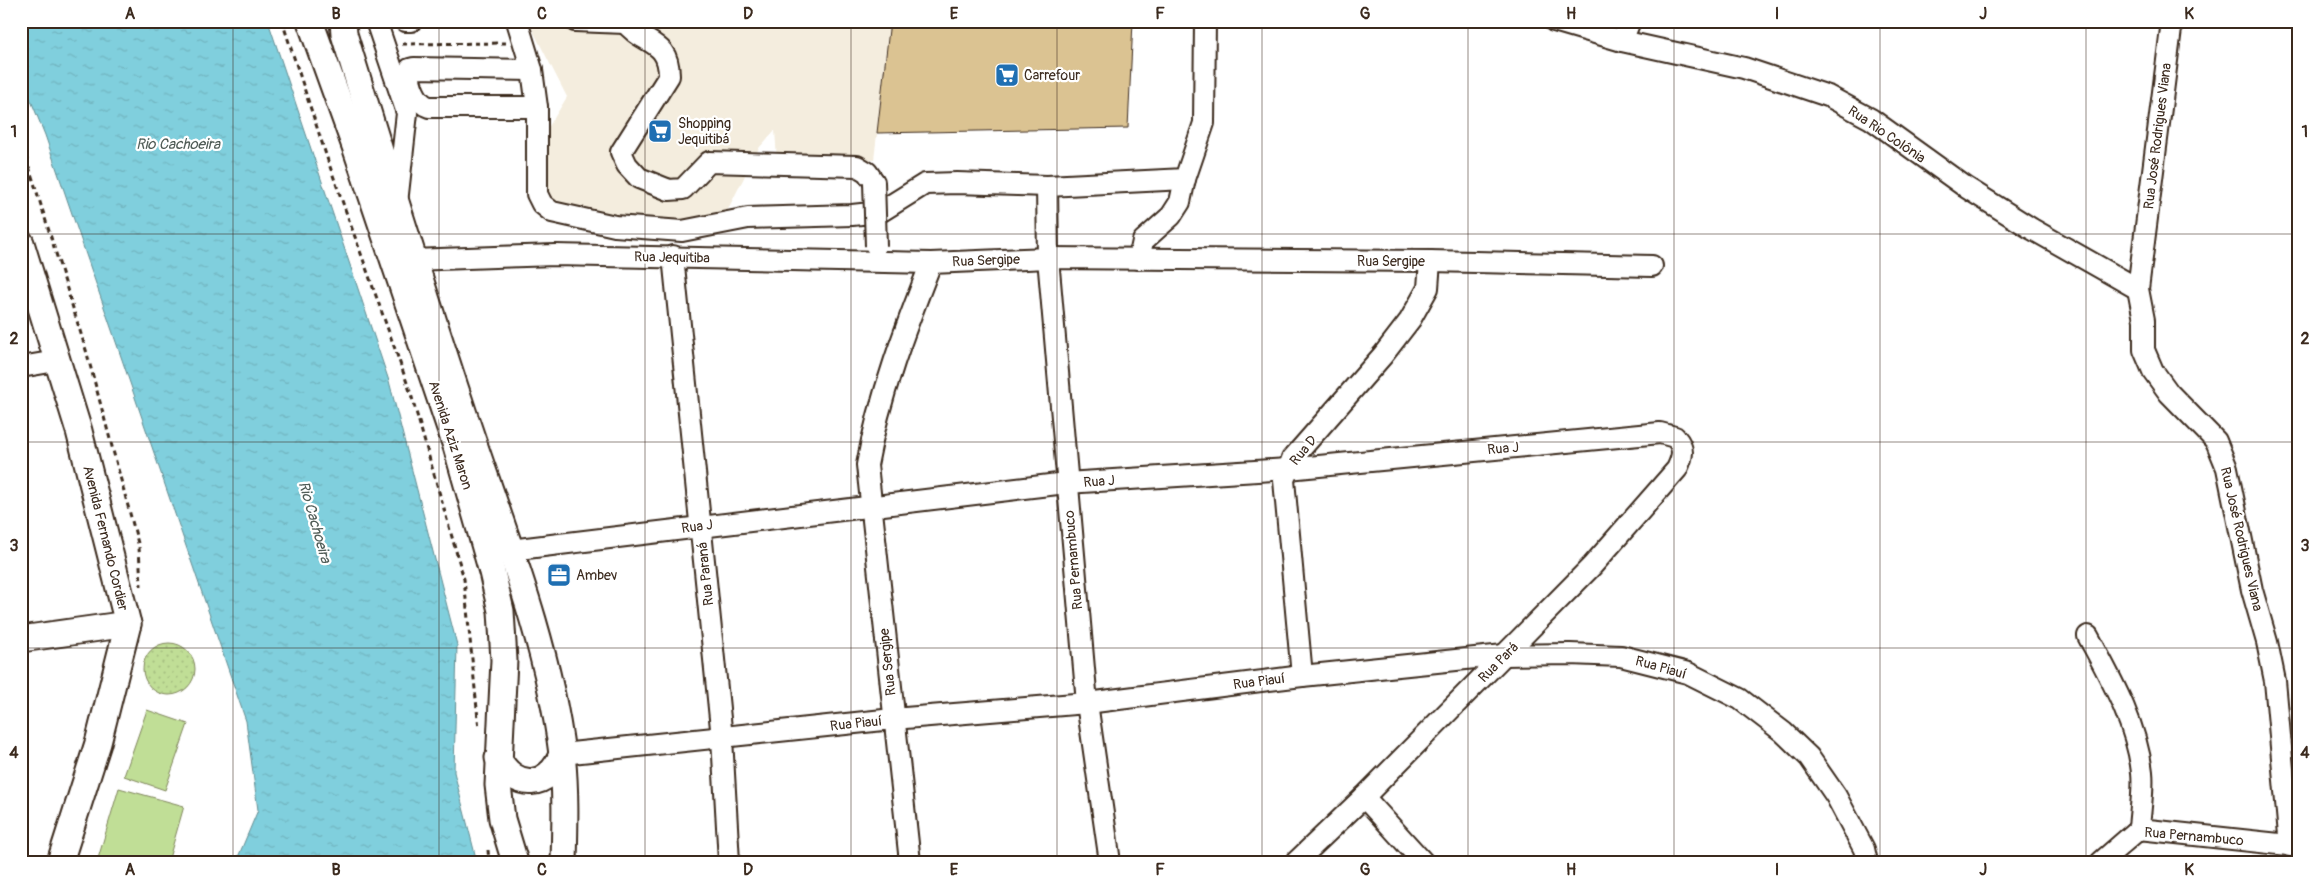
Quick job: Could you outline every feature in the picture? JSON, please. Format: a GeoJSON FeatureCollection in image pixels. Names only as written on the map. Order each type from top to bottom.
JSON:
{"type":"FeatureCollection","features":[{"type":"Feature","properties":{"kind":"main road","name":"Avenida Aziz Maron"},"geometry":{"type":"LineString","coordinates":[[310,21],[356,149],[456,446],[492,572],[500,611],[504,660],[498,786],[502,819],[515,862]]}},
{"type":"Feature","properties":{"kind":"main road","name":"Avenida Aziz Maron"},"geometry":{"type":"LineString","coordinates":[[343,21],[344,34],[412,260],[510,550],[541,651],[562,754],[566,826],[564,862]]}},
{"type":"Feature","properties":{"kind":"main road","name":"Avenida Fernando Cordier"},"geometry":{"type":"LineString","coordinates":[[21,243],[79,431],[128,624],[98,743],[60,862]]}},
{"type":"Feature","properties":{"kind":"main road"},"geometry":{"type":"LineString","coordinates":[[21,639],[128,624]]}},
{"type":"Feature","properties":{"kind":"main road"},"geometry":{"type":"LineString","coordinates":[[498,758],[504,769],[513,778],[525,782],[538,781],[549,775],[557,766],[562,754]]}},
{"type":"Feature","properties":{"kind":"street"},"geometry":{"type":"LineString","coordinates":[[376,21],[407,113],[397,208]]}},
{"type":"Feature","properties":{"kind":"street"},"geometry":{"type":"LineString","coordinates":[[405,21],[411,21]]}},
{"type":"Feature","properties":{"kind":"street"},"geometry":{"type":"LineString","coordinates":[[518,21],[532,70],[537,108],[537,194],[542,204],[552,212],[615,226],[682,231],[748,218],[868,214],[886,210],[925,184],[957,183],[1046,186],[1185,179]]}},
{"type":"Feature","properties":{"kind":"street"},"geometry":{"type":"LineString","coordinates":[[575,21],[624,22],[664,52],[669,63],[669,76],[621,152],[627,165],[639,178],[669,190],[683,189],[709,162],[857,166],[867,172],[874,182],[876,254]]}},
{"type":"Feature","properties":{"kind":"street"},"geometry":{"type":"LineString","coordinates":[[1139,259],[1143,241],[1171,216],[1180,202],[1185,179],[1204,123],[1205,21]]}},
{"type":"Feature","properties":{"kind":"street","name":"Rua Rio Colônia"},"geometry":{"type":"LineString","coordinates":[[1554,21],[1622,40],[1744,68],[1828,96],[1871,119],[1959,182],[2032,229],[2138,289]]}},
{"type":"Feature","properties":{"kind":"street"},"geometry":{"type":"LineString","coordinates":[[1622,40],[1630,21]]}},
{"type":"Feature","properties":{"kind":"street","name":"Rua José Rodrigues Viana"},"geometry":{"type":"LineString","coordinates":[[2172,21],[2138,289],[2144,320],[2144,350],[2153,371],[2169,393],[2216,441],[2227,468],[2252,590],[2267,642],[2275,681],[2294,846]]}},
{"type":"Feature","properties":{"kind":"street"},"geometry":{"type":"LineString","coordinates":[[532,70],[414,68],[410,69],[410,74],[417,98],[422,105],[429,107],[537,108]]}},
{"type":"Feature","properties":{"kind":"street","name":"Rua Pernambuco"},"geometry":{"type":"LineString","coordinates":[[1046,186],[1048,258],[1086,703],[1110,862]]}},
{"type":"Feature","properties":{"kind":"street","name":"Rua Jequitiba"},"geometry":{"type":"LineString","coordinates":[[412,260],[555,255],[876,254],[931,263]]}},
{"type":"Feature","properties":{"kind":"street","name":"Rua Paraná"},"geometry":{"type":"LineString","coordinates":[[674,256],[722,738],[729,862]]}},
{"type":"Feature","properties":{"kind":"street","name":"Rua Sergipe"},"geometry":{"type":"LineString","coordinates":[[910,862],[870,507],[868,465],[874,427],[902,337],[931,263],[1048,258],[1430,261],[1652,266]]}},
{"type":"Feature","properties":{"kind":"street","name":"Rua D"},"geometry":{"type":"LineString","coordinates":[[1302,676],[1284,480],[1292,459],[1371,370],[1410,320],[1428,288],[1430,261]]}},
{"type":"Feature","properties":{"kind":"street"},"geometry":{"type":"LineString","coordinates":[[21,366],[56,361]]}},
{"type":"Feature","properties":{"kind":"street","name":"Rua J"},"geometry":{"type":"LineString","coordinates":[[510,550],[1066,483],[1288,469],[1660,433],[1675,436],[1683,449]]}},
{"type":"Feature","properties":{"kind":"street","name":"Rua Pará"},"geometry":{"type":"LineString","coordinates":[[1296,862],[1364,798],[1592,566],[1677,469],[1682,458],[1683,449]]}},
{"type":"Feature","properties":{"kind":"street"},"geometry":{"type":"LineString","coordinates":[[2088,636],[2119,694],[2133,729],[2142,773],[2139,830]]}},
{"type":"Feature","properties":{"kind":"street","name":"Rua Piauí"},"geometry":{"type":"LineString","coordinates":[[562,754],[893,720],[1086,703],[1302,676],[1504,655],[1570,654],[1621,656],[1688,673],[1740,699],[1783,732],[1809,757],[1836,796],[1864,849],[1867,862]]}},
{"type":"Feature","properties":{"kind":"street"},"geometry":{"type":"LineString","coordinates":[[1364,798],[1423,862]]}},
{"type":"Feature","properties":{"kind":"street","name":"Rua Pernambuco"},"geometry":{"type":"LineString","coordinates":[[2101,862],[2139,830],[2294,846]]}},
{"type":"Feature","properties":{"kind":"path"},"geometry":{"type":"LineString","coordinates":[[282,21],[329,164],[411,394],[464,579],[479,737]]}},
{"type":"Feature","properties":{"kind":"path"},"geometry":{"type":"LineString","coordinates":[[384,44],[524,43]]}},
{"type":"Feature","properties":{"kind":"path"},"geometry":{"type":"LineString","coordinates":[[488,843],[489,862]]}},
{"type":"Feature","properties":{"kind":"shaded area","name":"Shopping Jequitibá"},"geometry":{"type":"Polygon","coordinates":[[[528,21],[890,21],[874,160],[777,160],[775,130],[759,148],[726,213],[666,243],[596,215],[546,210],[537,146],[567,97],[528,21]]]}},
{"type":"Feature","properties":{"kind":"green space"},"geometry":{"type":"Polygon","coordinates":[[[169,643],[179,645],[187,651],[193,659],[195,669],[193,679],[187,687],[179,693],[169,695],[159,693],[151,687],[145,679],[143,669],[145,659],[151,651],[159,645],[169,643]]]}},
{"type":"Feature","properties":{"kind":"green space"},"geometry":{"type":"Polygon","coordinates":[[[147,710],[188,724],[165,790],[124,776],[147,710]]]}},
{"type":"Feature","properties":{"kind":"green space"},"geometry":{"type":"Polygon","coordinates":[[[119,788],[184,806],[168,862],[97,862],[119,788]]]}},
{"type":"Feature","properties":{"kind":"water","name":"Rio Cachoeira"},"geometry":{"type":"Polygon","coordinates":[[[21,21],[268,21],[389,381],[457,645],[454,772],[477,862],[236,862],[258,810],[246,721],[45,135],[21,76],[21,21]]]}},
{"type":"Feature","properties":{"kind":"building","name":"Carrefour"},"geometry":{"type":"Polygon","coordinates":[[[890,21],[1133,21],[1128,128],[877,133],[890,21]]]}},
{"type":"Feature","properties":{"kind":"place","name":"Carrefour"},"geometry":{"type":"Point","coordinates":[1007,75]}},
{"type":"Feature","properties":{"kind":"place","name":"Shopping Jequitibá"},"geometry":{"type":"Point","coordinates":[660,131]}},
{"type":"Feature","properties":{"kind":"place","name":"Ambev"},"geometry":{"type":"Point","coordinates":[559,575]}}]}
